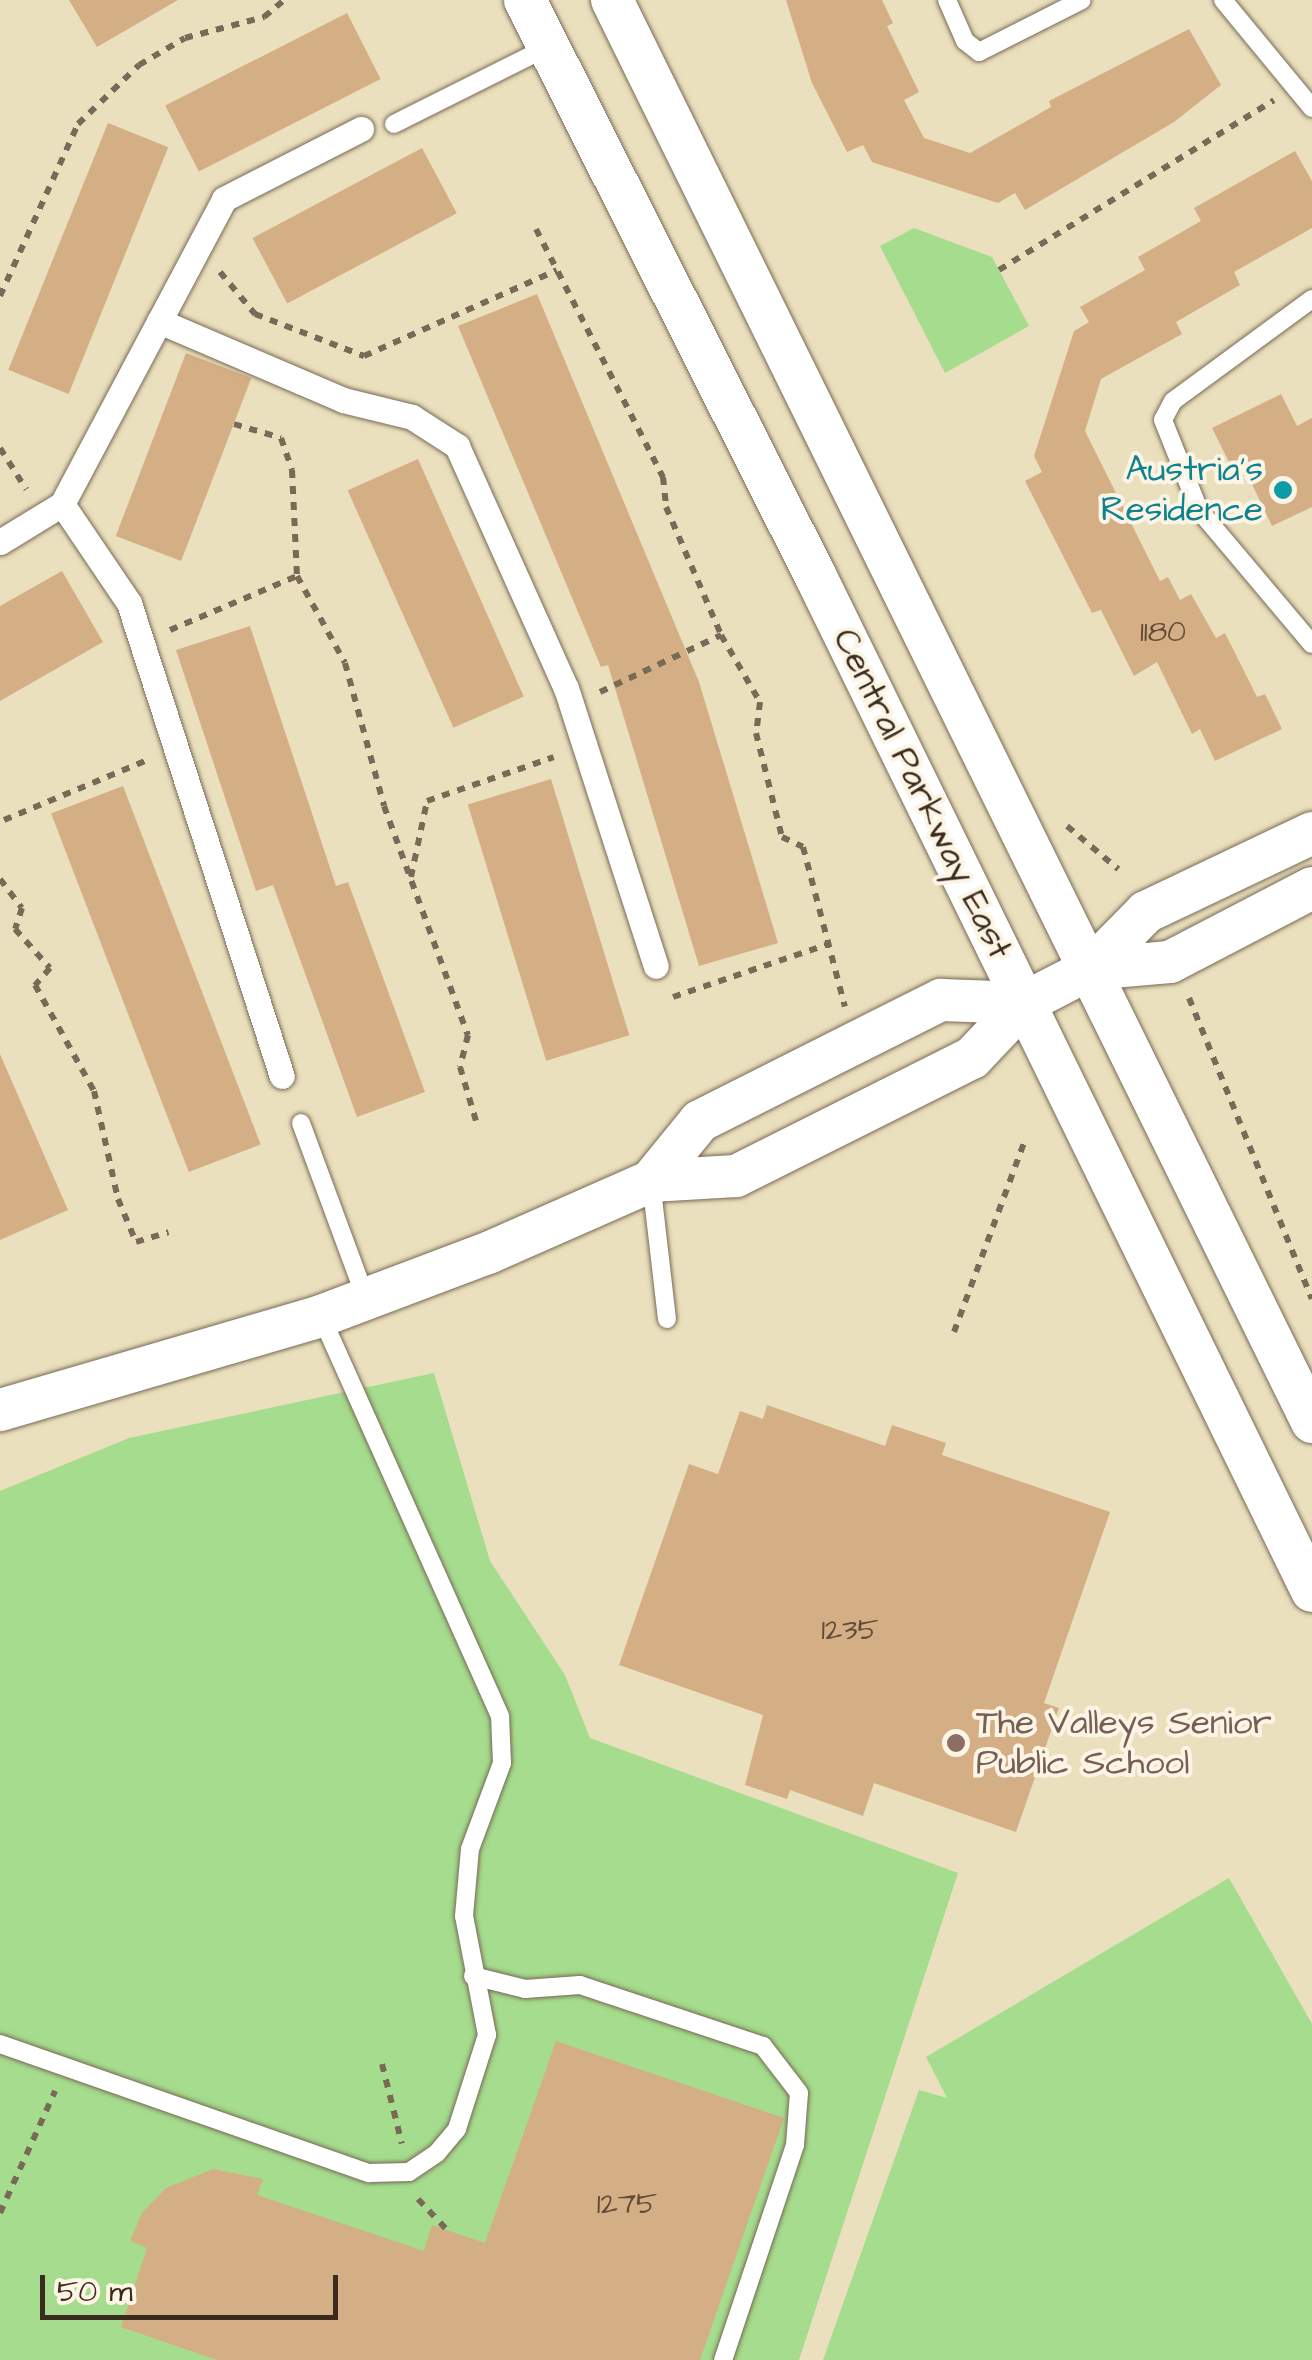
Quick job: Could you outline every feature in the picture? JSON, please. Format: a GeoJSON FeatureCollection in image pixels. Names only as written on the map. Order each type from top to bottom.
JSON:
{"type":"FeatureCollection","features":[{"type":"Feature","properties":{"kind":"street","name":"Central Parkway East"},"geometry":{"type":"LineString","coordinates":[[525,0],[1312,1591]]}},
{"type":"Feature","properties":{"kind":"street","name":"Central Parkway East"},"geometry":{"type":"LineString","coordinates":[[612,0],[1312,1422]]}},
{"type":"Feature","properties":{"kind":"street"},"geometry":{"type":"LineString","coordinates":[[0,542],[62,504],[224,198],[361,129]]}},
{"type":"Feature","properties":{"kind":"street"},"geometry":{"type":"LineString","coordinates":[[160,321],[343,400],[412,417],[458,446],[571,706],[656,966]]}},
{"type":"Feature","properties":{"kind":"street"},"geometry":{"type":"LineString","coordinates":[[62,504],[129,604],[282,1076]]}},
{"type":"Feature","properties":{"kind":"street"},"geometry":{"type":"LineString","coordinates":[[0,1410],[321,1316],[651,1181],[736,1176],[972,1058],[1024,1003],[1090,969],[1146,912],[1312,833]]}},
{"type":"Feature","properties":{"kind":"street"},"geometry":{"type":"LineString","coordinates":[[1090,969],[1170,962],[1312,888]]}},
{"type":"Feature","properties":{"kind":"street"},"geometry":{"type":"LineString","coordinates":[[651,1181],[700,1121],[941,1000],[1024,1003]]}},
{"type":"Feature","properties":{"kind":"lane"},"geometry":{"type":"LineString","coordinates":[[947,0],[965,41],[979,52],[1082,0]]}},
{"type":"Feature","properties":{"kind":"lane"},"geometry":{"type":"LineString","coordinates":[[1222,0],[1312,108]]}},
{"type":"Feature","properties":{"kind":"lane"},"geometry":{"type":"LineString","coordinates":[[394,124],[548,47]]}},
{"type":"Feature","properties":{"kind":"lane"},"geometry":{"type":"LineString","coordinates":[[1312,299],[1172,401],[1164,420],[1199,510],[1312,644]]}},
{"type":"Feature","properties":{"kind":"lane"},"geometry":{"type":"LineString","coordinates":[[301,1123],[366,1300]]}},
{"type":"Feature","properties":{"kind":"lane"},"geometry":{"type":"LineString","coordinates":[[651,1181],[667,1319]]}},
{"type":"Feature","properties":{"kind":"lane"},"geometry":{"type":"LineString","coordinates":[[0,2044],[369,2173],[409,2172],[437,2154],[457,2129],[487,2034],[464,1916],[470,1849],[502,1763],[500,1716],[321,1316]]}},
{"type":"Feature","properties":{"kind":"lane"},"geometry":{"type":"LineString","coordinates":[[473,1976],[525,1989],[580,1986],[763,2046],[800,2093],[795,2145],[723,2360]]}},
{"type":"Feature","properties":{"kind":"path"},"geometry":{"type":"LineString","coordinates":[[0,296],[78,124],[139,65],[185,38],[264,17],[284,0]]}},
{"type":"Feature","properties":{"kind":"path"},"geometry":{"type":"LineString","coordinates":[[999,270],[1295,88]]}},
{"type":"Feature","properties":{"kind":"path"},"geometry":{"type":"LineString","coordinates":[[536,229],[663,477],[666,507],[721,636],[760,702],[756,733],[782,837],[803,847],[847,1012]]}},
{"type":"Feature","properties":{"kind":"path"},"geometry":{"type":"LineString","coordinates":[[199,246],[255,314],[364,356],[557,270]]}},
{"type":"Feature","properties":{"kind":"path"},"geometry":{"type":"LineString","coordinates":[[234,424],[281,438],[292,470],[298,576],[345,662],[411,878],[468,1035],[460,1067],[476,1121]]}},
{"type":"Feature","properties":{"kind":"path"},"geometry":{"type":"LineString","coordinates":[[0,448],[16,474]]}},
{"type":"Feature","properties":{"kind":"path"},"geometry":{"type":"LineString","coordinates":[[142,643],[298,576]]}},
{"type":"Feature","properties":{"kind":"path"},"geometry":{"type":"LineString","coordinates":[[571,706],[721,636]]}},
{"type":"Feature","properties":{"kind":"path"},"geometry":{"type":"LineString","coordinates":[[411,878],[427,801],[585,746]]}},
{"type":"Feature","properties":{"kind":"path"},"geometry":{"type":"LineString","coordinates":[[1,821],[176,748]]}},
{"type":"Feature","properties":{"kind":"path"},"geometry":{"type":"LineString","coordinates":[[0,879],[22,908],[15,929],[50,968],[35,985],[94,1091],[118,1199],[136,1242],[169,1232]]}},
{"type":"Feature","properties":{"kind":"path"},"geometry":{"type":"LineString","coordinates":[[656,966],[672,997],[829,944]]}},
{"type":"Feature","properties":{"kind":"path"},"geometry":{"type":"LineString","coordinates":[[1184,988],[1312,1299]]}},
{"type":"Feature","properties":{"kind":"path"},"geometry":{"type":"LineString","coordinates":[[954,1332],[1025,1140]]}},
{"type":"Feature","properties":{"kind":"path"},"geometry":{"type":"LineString","coordinates":[[0,2213],[66,2067]]}},
{"type":"Feature","properties":{"kind":"green space"},"geometry":{"type":"Polygon","coordinates":[[[914,228],[992,257],[1029,326],[945,373],[880,246],[914,228]]]}},
{"type":"Feature","properties":{"kind":"green space"},"geometry":{"type":"Polygon","coordinates":[[[434,1373],[490,1561],[565,1675],[590,1738],[958,1873],[799,2360],[0,2360],[0,1491],[129,1438],[434,1373]]]}},
{"type":"Feature","properties":{"kind":"green space"},"geometry":{"type":"Polygon","coordinates":[[[1229,1878],[1312,2024],[1312,2360],[823,2360],[919,2090],[947,2098],[926,2057],[1229,1878]]]}},
{"type":"Feature","properties":{"kind":"building"},"geometry":{"type":"Polygon","coordinates":[[[69,0],[178,0],[97,47],[69,0]]]}},
{"type":"Feature","properties":{"kind":"building"},"geometry":{"type":"Polygon","coordinates":[[[786,0],[882,0],[893,23],[887,26],[919,92],[904,100],[924,138],[970,153],[1051,107],[1049,101],[1189,29],[1221,85],[1174,122],[1025,210],[1015,193],[998,203],[872,162],[863,145],[847,152],[812,83],[786,0]]]}},
{"type":"Feature","properties":{"kind":"building"},"geometry":{"type":"Polygon","coordinates":[[[347,13],[381,79],[199,172],[165,106],[347,13]]]}},
{"type":"Feature","properties":{"kind":"building"},"geometry":{"type":"Polygon","coordinates":[[[108,123],[168,147],[69,394],[8,370],[108,123]]]}},
{"type":"Feature","properties":{"kind":"building"},"geometry":{"type":"Polygon","coordinates":[[[422,148],[457,213],[287,303],[252,238],[422,148]]]}},
{"type":"Feature","properties":{"kind":"building"},"geometry":{"type":"Polygon","coordinates":[[[1295,151],[1312,181],[1312,228],[1234,272],[1240,285],[1176,322],[1182,334],[1101,379],[1085,431],[1160,581],[1168,577],[1180,600],[1191,594],[1216,638],[1225,633],[1257,697],[1265,694],[1282,729],[1215,761],[1200,729],[1192,734],[1157,662],[1134,676],[1101,610],[1092,613],[1025,481],[1042,472],[1034,456],[1074,331],[1089,322],[1080,307],[1145,270],[1138,257],[1201,221],[1194,208],[1295,151]]]}},
{"type":"Feature","properties":{"kind":"building"},"geometry":{"type":"Polygon","coordinates":[[[537,294],[699,682],[778,943],[699,966],[608,665],[601,667],[458,326],[537,294]]]}},
{"type":"Feature","properties":{"kind":"building"},"geometry":{"type":"Polygon","coordinates":[[[186,353],[251,378],[181,561],[116,536],[186,353]]]}},
{"type":"Feature","properties":{"kind":"building","name":"Austria's Residence"},"geometry":{"type":"Polygon","coordinates":[[[1281,394],[1297,426],[1312,418],[1312,507],[1272,526],[1240,459],[1230,464],[1212,428],[1281,394]]]}},
{"type":"Feature","properties":{"kind":"building"},"geometry":{"type":"Polygon","coordinates":[[[418,459],[524,697],[453,728],[348,490],[418,459]]]}},
{"type":"Feature","properties":{"kind":"building"},"geometry":{"type":"Polygon","coordinates":[[[62,571],[103,642],[0,701],[0,606],[62,571]]]}},
{"type":"Feature","properties":{"kind":"building"},"geometry":{"type":"Polygon","coordinates":[[[250,626],[336,886],[348,882],[425,1092],[357,1117],[273,885],[256,891],[176,650],[250,626]]]}},
{"type":"Feature","properties":{"kind":"building"},"geometry":{"type":"Polygon","coordinates":[[[551,779],[629,1035],[546,1061],[468,804],[551,779]]]}},
{"type":"Feature","properties":{"kind":"building"},"geometry":{"type":"Polygon","coordinates":[[[123,786],[261,1144],[189,1172],[51,814],[123,786]]]}},
{"type":"Feature","properties":{"kind":"building"},"geometry":{"type":"Polygon","coordinates":[[[0,1054],[68,1210],[0,1240],[0,1054]]]}},
{"type":"Feature","properties":{"kind":"building"},"geometry":{"type":"Polygon","coordinates":[[[767,1405],[885,1446],[892,1425],[946,1443],[942,1455],[1110,1512],[1044,1703],[1059,1708],[1016,1832],[874,1783],[863,1816],[790,1790],[787,1799],[745,1785],[763,1715],[619,1665],[689,1464],[718,1474],[740,1411],[763,1419],[767,1405]]]}},
{"type":"Feature","properties":{"kind":"building"},"geometry":{"type":"Polygon","coordinates":[[[556,2041],[784,2118],[700,2360],[217,2360],[121,2327],[147,2248],[130,2241],[142,2213],[166,2188],[213,2169],[263,2179],[257,2195],[424,2251],[432,2225],[485,2243],[556,2041]]]}},
{"type":"Feature","properties":{"kind":"place","name":"Austria's Residence"},"geometry":{"type":"Point","coordinates":[1283,490]}},
{"type":"Feature","properties":{"kind":"place","name":"The Valleys Senior Public School"},"geometry":{"type":"Point","coordinates":[956,1743]}}]}
